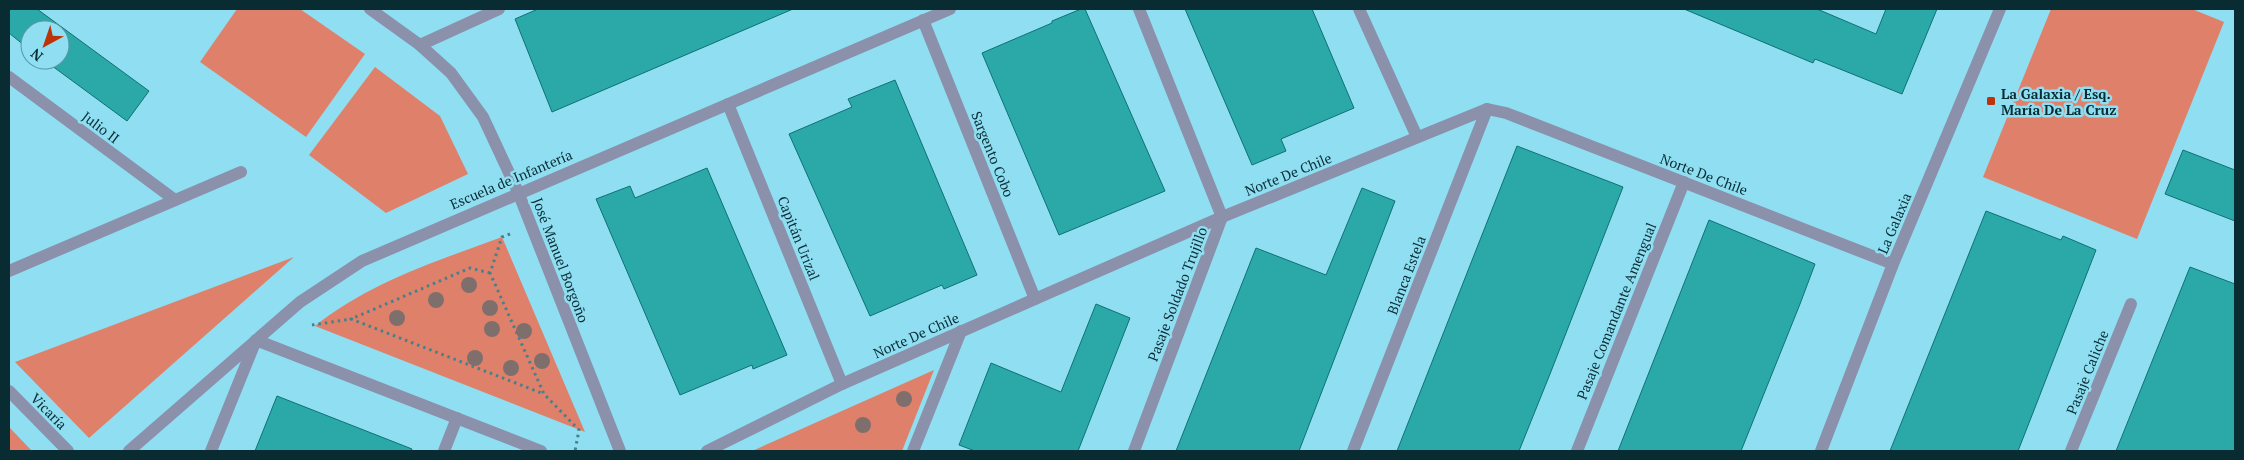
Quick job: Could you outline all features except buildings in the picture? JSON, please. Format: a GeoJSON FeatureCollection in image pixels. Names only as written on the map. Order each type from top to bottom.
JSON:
{"type":"FeatureCollection","features":[{"type":"Feature","properties":{"kind":"street","name":"José Manuel Borgoño"},"geometry":{"type":"LineString","coordinates":[[370,9],[420,45],[451,73],[483,117],[518,192],[620,451]]}},
{"type":"Feature","properties":{"kind":"street"},"geometry":{"type":"LineString","coordinates":[[420,45],[499,9]]}},
{"type":"Feature","properties":{"kind":"street","name":"Escuela de Infantería"},"geometry":{"type":"LineString","coordinates":[[129,451],[300,302],[362,261],[518,192],[950,9]]}},
{"type":"Feature","properties":{"kind":"street","name":"Pasaje Soldado Trujillo"},"geometry":{"type":"LineString","coordinates":[[1134,451],[1222,217],[1139,9]]}},
{"type":"Feature","properties":{"kind":"street"},"geometry":{"type":"LineString","coordinates":[[1359,9],[1417,137]]}},
{"type":"Feature","properties":{"kind":"street","name":"La Galaxia"},"geometry":{"type":"LineString","coordinates":[[1821,451],[1894,264],[2000,9]]}},
{"type":"Feature","properties":{"kind":"street","name":"Sargento Cobo"},"geometry":{"type":"LineString","coordinates":[[923,20],[1035,299]]}},
{"type":"Feature","properties":{"kind":"street","name":"Julio II"},"geometry":{"type":"LineString","coordinates":[[9,77],[175,200]]}},
{"type":"Feature","properties":{"kind":"street","name":"Capitán Urizal"},"geometry":{"type":"LineString","coordinates":[[728,104],[842,384]]}},
{"type":"Feature","properties":{"kind":"street","name":"Norte De Chile"},"geometry":{"type":"LineString","coordinates":[[707,451],[842,384],[961,331],[1222,217],[1487,109],[1506,113],[1894,264]]}},
{"type":"Feature","properties":{"kind":"street","name":"Blanca Estela"},"geometry":{"type":"LineString","coordinates":[[1353,451],[1487,109]]}},
{"type":"Feature","properties":{"kind":"street"},"geometry":{"type":"LineString","coordinates":[[9,271],[241,172]]}},
{"type":"Feature","properties":{"kind":"street","name":"Pasaje Comandante Amengual"},"geometry":{"type":"LineString","coordinates":[[1577,451],[1684,182]]}},
{"type":"Feature","properties":{"kind":"street","name":"Pasaje Caliche"},"geometry":{"type":"LineString","coordinates":[[2071,451],[2131,304]]}},
{"type":"Feature","properties":{"kind":"street"},"geometry":{"type":"LineString","coordinates":[[913,451],[961,331]]}},
{"type":"Feature","properties":{"kind":"street"},"geometry":{"type":"LineString","coordinates":[[211,451],[256,340],[542,451]]}},
{"type":"Feature","properties":{"kind":"street","name":"Vicaría"},"geometry":{"type":"LineString","coordinates":[[9,391],[68,451]]}},
{"type":"Feature","properties":{"kind":"street"},"geometry":{"type":"LineString","coordinates":[[444,451],[457,418]]}},
{"type":"Feature","properties":{"kind":"path"},"geometry":{"type":"LineString","coordinates":[[502,238],[490,273],[544,394],[579,430],[576,451]]}},
{"type":"Feature","properties":{"kind":"path"},"geometry":{"type":"LineString","coordinates":[[315,326],[351,318],[470,268],[490,273]]}},
{"type":"Feature","properties":{"kind":"path"},"geometry":{"type":"LineString","coordinates":[[351,318],[544,394]]}},
{"type":"Feature","properties":{"kind":"shaded area"},"geometry":{"type":"Polygon","coordinates":[[[237,9],[300,9],[365,54],[306,137],[200,62],[237,9]]]}},
{"type":"Feature","properties":{"kind":"shaded area"},"geometry":{"type":"Polygon","coordinates":[[[2051,9],[2192,9],[2224,22],[2137,239],[1983,177],[2051,9]]]}},
{"type":"Feature","properties":{"kind":"shaded area"},"geometry":{"type":"Polygon","coordinates":[[[375,67],[440,116],[468,174],[386,213],[309,155],[375,67]]]}},
{"type":"Feature","properties":{"kind":"shaded area"},"geometry":{"type":"Polygon","coordinates":[[[502,237],[585,432],[315,326],[358,297],[381,285],[429,264],[502,237]]]}},
{"type":"Feature","properties":{"kind":"shaded area"},"geometry":{"type":"Polygon","coordinates":[[[294,257],[89,438],[15,362],[294,257]]]}},
{"type":"Feature","properties":{"kind":"shaded area"},"geometry":{"type":"Polygon","coordinates":[[[934,370],[902,451],[752,451],[934,370]]]}},
{"type":"Feature","properties":{"kind":"shaded area"},"geometry":{"type":"Polygon","coordinates":[[[9,427],[32,451],[9,451],[9,427]]]}},
{"type":"Feature","properties":{"kind":"place","name":"La Galaxia / Esq. María De La Cruz"},"geometry":{"type":"Point","coordinates":[1991,101]}}]}
